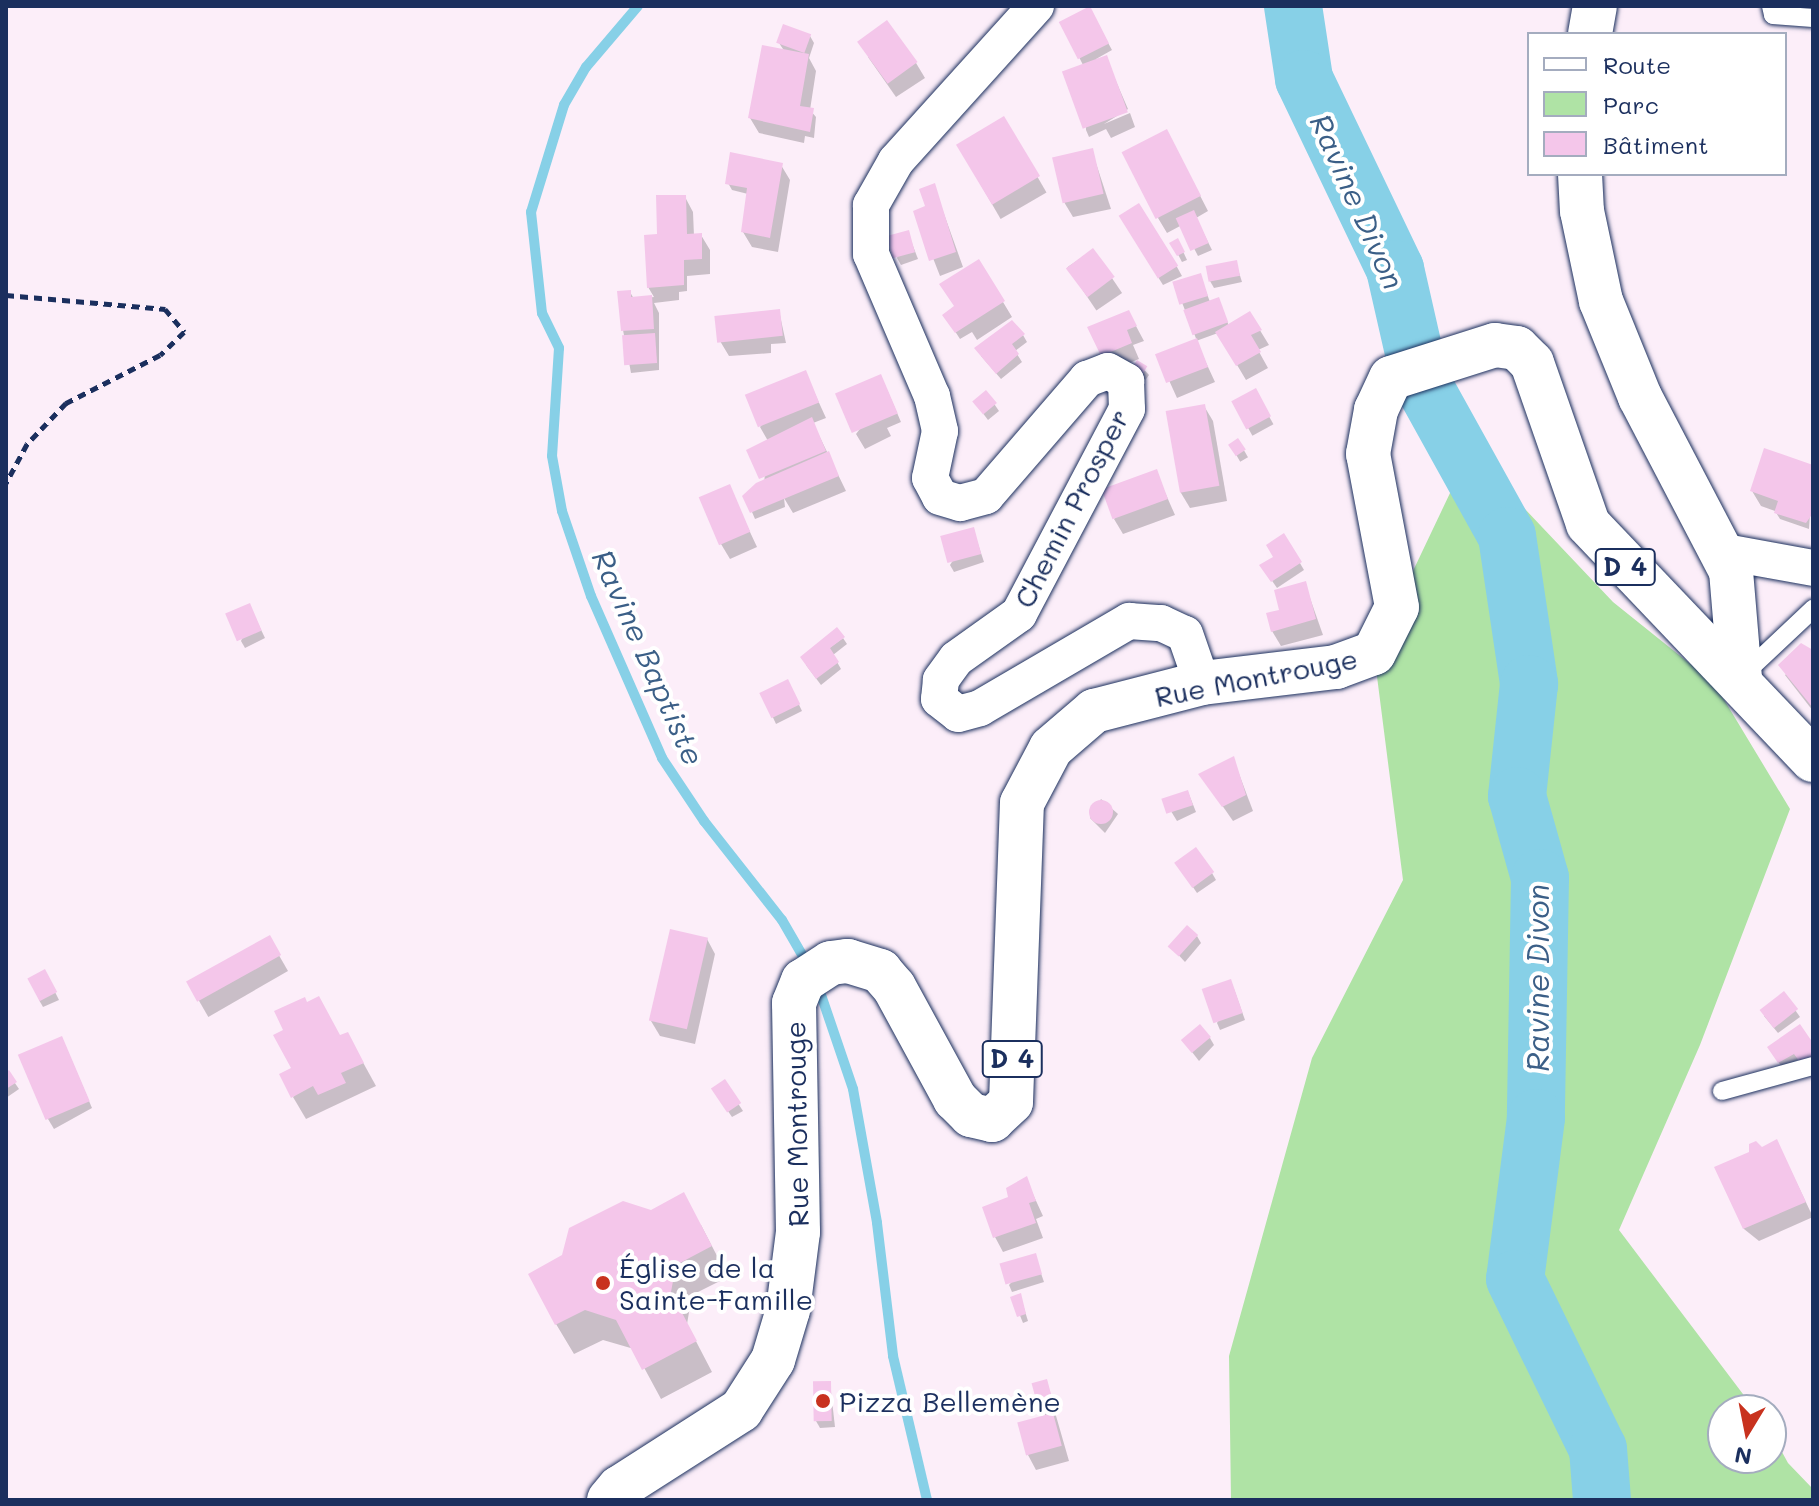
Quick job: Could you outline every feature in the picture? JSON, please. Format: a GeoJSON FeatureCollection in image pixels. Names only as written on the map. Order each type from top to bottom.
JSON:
{"type":"FeatureCollection","features":[{"type":"Feature","properties":{"kind":"main road"},"geometry":{"type":"LineString","coordinates":[[1590,32],[1595,6]]}},
{"type":"Feature","properties":{"kind":"main road"},"geometry":{"type":"LineString","coordinates":[[1580,176],[1582,211],[1601,301],[1640,397],[1725,552],[1740,679]]}},
{"type":"Feature","properties":{"kind":"main road","name":"Rue Montrouge"},"geometry":{"type":"LineString","coordinates":[[609,1500],[619,1488],[741,1410],[773,1360],[788,1310],[798,1232],[794,1003],[803,981],[831,963],[848,961],[880,971],[894,987],[955,1099],[971,1115],[992,1120],[1011,1102],[1022,803],[1051,748],[1094,711],[1202,683],[1336,667],[1374,653],[1397,607],[1368,454],[1376,410],[1391,378],[1495,345],[1517,348],[1532,363],[1588,524],[1740,679],[1813,760]]}},
{"type":"Feature","properties":{"kind":"street","name":"Chemin Prosper"},"geometry":{"type":"LineString","coordinates":[[1036,6],[896,161],[871,205],[871,254],[932,396],[940,431],[930,478],[940,497],[960,503],[986,496],[1087,379],[1108,371],[1126,381],[1127,409],[1019,614],[956,659],[941,680],[939,699],[958,714],[980,708],[1129,621],[1161,623],[1185,634],[1202,683]]}},
{"type":"Feature","properties":{"kind":"street"},"geometry":{"type":"LineString","coordinates":[[1725,552],[1813,568]]}},
{"type":"Feature","properties":{"kind":"lane"},"geometry":{"type":"LineString","coordinates":[[1771,6],[1773,15],[1813,18]]}},
{"type":"Feature","properties":{"kind":"lane"},"geometry":{"type":"LineString","coordinates":[[1740,679],[1813,609]]}},
{"type":"Feature","properties":{"kind":"lane"},"geometry":{"type":"LineString","coordinates":[[1722,1091],[1813,1066]]}},
{"type":"Feature","properties":{"kind":"path"},"geometry":{"type":"LineString","coordinates":[[6,295],[165,309],[184,332],[160,355],[66,403],[27,444],[6,483]]}},
{"type":"Feature","properties":{"kind":"green space"},"geometry":{"type":"Polygon","coordinates":[[[1470,451],[1613,602],[1714,683],[1790,809],[1700,1045],[1619,1230],[1743,1394],[1707,1394],[1707,1474],[1787,1474],[1787,1461],[1813,1489],[1813,1500],[1231,1500],[1229,1356],[1312,1058],[1403,880],[1374,653],[1470,451]]]}},
{"type":"Feature","properties":{"kind":"building"},"geometry":{"type":"Polygon","coordinates":[[[1090,6],[1109,43],[1078,59],[1059,22],[1090,6]]]}},
{"type":"Feature","properties":{"kind":"building"},"geometry":{"type":"Polygon","coordinates":[[[887,20],[918,62],[888,84],[857,42],[887,20]]]}},
{"type":"Feature","properties":{"kind":"building"},"geometry":{"type":"Polygon","coordinates":[[[783,24],[811,34],[804,53],[776,43],[783,24]]]}},
{"type":"Feature","properties":{"kind":"building"},"geometry":{"type":"Polygon","coordinates":[[[762,45],[809,54],[800,106],[814,108],[810,132],[748,118],[762,45]]]}},
{"type":"Feature","properties":{"kind":"building"},"geometry":{"type":"Polygon","coordinates":[[[1107,55],[1128,112],[1083,129],[1062,71],[1107,55]]]}},
{"type":"Feature","properties":{"kind":"building"},"geometry":{"type":"Polygon","coordinates":[[[1004,116],[1040,176],[992,205],[956,145],[1004,116]]]}},
{"type":"Feature","properties":{"kind":"building"},"geometry":{"type":"Polygon","coordinates":[[[1167,129],[1201,196],[1156,219],[1122,152],[1167,129]]]}},
{"type":"Feature","properties":{"kind":"building"},"geometry":{"type":"Polygon","coordinates":[[[1093,148],[1104,194],[1063,203],[1052,157],[1093,148]]]}},
{"type":"Feature","properties":{"kind":"building"},"geometry":{"type":"Polygon","coordinates":[[[730,152],[783,163],[770,238],[741,232],[747,188],[725,184],[730,152]]]}},
{"type":"Feature","properties":{"kind":"building"},"geometry":{"type":"Polygon","coordinates":[[[935,183],[956,252],[929,261],[913,211],[925,206],[919,189],[935,183]]]}},
{"type":"Feature","properties":{"kind":"building"},"geometry":{"type":"Polygon","coordinates":[[[656,195],[686,195],[687,234],[702,233],[702,259],[684,260],[684,285],[647,288],[644,235],[657,234],[656,195]]]}},
{"type":"Feature","properties":{"kind":"building"},"geometry":{"type":"Polygon","coordinates":[[[1139,203],[1178,266],[1158,278],[1119,216],[1139,203]]]}},
{"type":"Feature","properties":{"kind":"building"},"geometry":{"type":"Polygon","coordinates":[[[1194,210],[1209,243],[1190,251],[1176,218],[1194,210]]]}},
{"type":"Feature","properties":{"kind":"building"},"geometry":{"type":"Polygon","coordinates":[[[909,230],[915,252],[893,258],[887,236],[909,230]]]}},
{"type":"Feature","properties":{"kind":"building"},"geometry":{"type":"Polygon","coordinates":[[[1178,238],[1185,252],[1177,256],[1169,243],[1178,238]]]}},
{"type":"Feature","properties":{"kind":"building"},"geometry":{"type":"Polygon","coordinates":[[[1093,248],[1115,277],[1088,297],[1066,268],[1093,248]]]}},
{"type":"Feature","properties":{"kind":"building"},"geometry":{"type":"Polygon","coordinates":[[[979,259],[1005,301],[955,333],[942,315],[954,306],[939,284],[979,259]]]}},
{"type":"Feature","properties":{"kind":"building"},"geometry":{"type":"Polygon","coordinates":[[[1237,260],[1240,276],[1209,282],[1206,266],[1237,260]]]}},
{"type":"Feature","properties":{"kind":"building"},"geometry":{"type":"Polygon","coordinates":[[[1201,273],[1208,296],[1179,305],[1172,282],[1201,273]]]}},
{"type":"Feature","properties":{"kind":"building"},"geometry":{"type":"Polygon","coordinates":[[[631,290],[631,297],[652,295],[654,329],[621,331],[617,291],[631,290]]]}},
{"type":"Feature","properties":{"kind":"building"},"geometry":{"type":"Polygon","coordinates":[[[1219,297],[1228,322],[1193,335],[1183,310],[1219,297]]]}},
{"type":"Feature","properties":{"kind":"building"},"geometry":{"type":"Polygon","coordinates":[[[780,309],[783,336],[717,343],[714,316],[780,309]]]}},
{"type":"Feature","properties":{"kind":"building"},"geometry":{"type":"Polygon","coordinates":[[[1129,310],[1137,326],[1127,330],[1132,343],[1101,356],[1087,327],[1129,310]]]}},
{"type":"Feature","properties":{"kind":"building"},"geometry":{"type":"Polygon","coordinates":[[[1250,311],[1262,330],[1251,335],[1261,352],[1236,366],[1215,332],[1250,311]]]}},
{"type":"Feature","properties":{"kind":"building"},"geometry":{"type":"Polygon","coordinates":[[[1012,320],[1025,334],[1012,344],[1019,354],[996,374],[974,348],[1012,320]]]}},
{"type":"Feature","properties":{"kind":"building"},"geometry":{"type":"Polygon","coordinates":[[[655,333],[657,363],[624,365],[622,335],[655,333]]]}},
{"type":"Feature","properties":{"kind":"building"},"geometry":{"type":"Polygon","coordinates":[[[1197,338],[1208,367],[1166,383],[1155,354],[1197,338]]]}},
{"type":"Feature","properties":{"kind":"building"},"geometry":{"type":"Polygon","coordinates":[[[1137,360],[1147,366],[1139,380],[1129,374],[1137,360]]]}},
{"type":"Feature","properties":{"kind":"building"},"geometry":{"type":"Polygon","coordinates":[[[806,370],[819,402],[758,427],[745,395],[806,370]]]}},
{"type":"Feature","properties":{"kind":"building"},"geometry":{"type":"Polygon","coordinates":[[[881,374],[898,414],[852,433],[835,394],[881,374]]]}},
{"type":"Feature","properties":{"kind":"building"},"geometry":{"type":"Polygon","coordinates":[[[1256,388],[1271,416],[1246,429],[1231,401],[1256,388]]]}},
{"type":"Feature","properties":{"kind":"building"},"geometry":{"type":"Polygon","coordinates":[[[986,390],[997,403],[983,415],[972,402],[986,390]]]}},
{"type":"Feature","properties":{"kind":"building"},"geometry":{"type":"Polygon","coordinates":[[[1205,404],[1219,486],[1180,493],[1166,411],[1205,404]]]}},
{"type":"Feature","properties":{"kind":"building"},"geometry":{"type":"Polygon","coordinates":[[[812,417],[826,451],[759,479],[746,450],[812,417]]]}},
{"type":"Feature","properties":{"kind":"building"},"geometry":{"type":"Polygon","coordinates":[[[1238,438],[1246,450],[1236,456],[1228,445],[1238,438]]]}},
{"type":"Feature","properties":{"kind":"building"},"geometry":{"type":"Polygon","coordinates":[[[1764,448],[1813,465],[1813,513],[1806,523],[1774,513],[1778,501],[1750,491],[1764,448]]]}},
{"type":"Feature","properties":{"kind":"building"},"geometry":{"type":"Polygon","coordinates":[[[829,451],[839,476],[750,513],[742,496],[756,483],[829,451]]]}},
{"type":"Feature","properties":{"kind":"building"},"geometry":{"type":"Polygon","coordinates":[[[1157,469],[1168,499],[1113,519],[1102,489],[1157,469]]]}},
{"type":"Feature","properties":{"kind":"building"},"geometry":{"type":"Polygon","coordinates":[[[730,484],[750,532],[719,545],[699,497],[730,484]]]}},
{"type":"Feature","properties":{"kind":"building"},"geometry":{"type":"Polygon","coordinates":[[[974,527],[981,554],[947,563],[940,536],[974,527]]]}},
{"type":"Feature","properties":{"kind":"building"},"geometry":{"type":"Polygon","coordinates":[[[1284,533],[1302,562],[1271,582],[1259,565],[1273,557],[1266,545],[1284,533]]]}},
{"type":"Feature","properties":{"kind":"building"},"geometry":{"type":"Polygon","coordinates":[[[1306,581],[1316,619],[1271,632],[1266,613],[1279,610],[1274,590],[1306,581]]]}},
{"type":"Feature","properties":{"kind":"building"},"geometry":{"type":"Polygon","coordinates":[[[250,603],[262,631],[237,641],[225,614],[250,603]]]}},
{"type":"Feature","properties":{"kind":"building"},"geometry":{"type":"Polygon","coordinates":[[[837,627],[845,637],[830,648],[839,662],[816,679],[800,657],[837,627]]]}},
{"type":"Feature","properties":{"kind":"building"},"geometry":{"type":"Polygon","coordinates":[[[1801,643],[1813,650],[1813,708],[1778,665],[1801,643]]]}},
{"type":"Feature","properties":{"kind":"building"},"geometry":{"type":"Polygon","coordinates":[[[788,679],[800,704],[772,718],[759,693],[788,679]]]}},
{"type":"Feature","properties":{"kind":"building"},"geometry":{"type":"Polygon","coordinates":[[[1234,756],[1246,795],[1222,807],[1198,774],[1234,756]]]}},
{"type":"Feature","properties":{"kind":"building"},"geometry":{"type":"Polygon","coordinates":[[[1188,790],[1193,805],[1166,814],[1161,799],[1188,790]]]}},
{"type":"Feature","properties":{"kind":"building"},"geometry":{"type":"Polygon","coordinates":[[[1101,800],[1112,807],[1113,812],[1106,823],[1101,824],[1090,817],[1089,812],[1096,801],[1101,800]]]}},
{"type":"Feature","properties":{"kind":"building"},"geometry":{"type":"Polygon","coordinates":[[[1196,847],[1214,872],[1192,888],[1174,863],[1196,847]]]}},
{"type":"Feature","properties":{"kind":"building"},"geometry":{"type":"Polygon","coordinates":[[[1187,925],[1198,935],[1179,957],[1168,947],[1187,925]]]}},
{"type":"Feature","properties":{"kind":"building"},"geometry":{"type":"Polygon","coordinates":[[[670,929],[708,938],[687,1029],[649,1021],[670,929]]]}},
{"type":"Feature","properties":{"kind":"building"},"geometry":{"type":"Polygon","coordinates":[[[270,935],[281,955],[197,1002],[186,982],[270,935]]]}},
{"type":"Feature","properties":{"kind":"building"},"geometry":{"type":"Polygon","coordinates":[[[45,969],[57,992],[40,1001],[27,978],[45,969]]]}},
{"type":"Feature","properties":{"kind":"building"},"geometry":{"type":"Polygon","coordinates":[[[1231,979],[1243,1013],[1213,1023],[1202,989],[1231,979]]]}},
{"type":"Feature","properties":{"kind":"building"},"geometry":{"type":"Polygon","coordinates":[[[1784,991],[1798,1009],[1774,1028],[1760,1010],[1784,991]]]}},
{"type":"Feature","properties":{"kind":"building"},"geometry":{"type":"Polygon","coordinates":[[[319,996],[340,1035],[348,1032],[364,1063],[341,1073],[346,1083],[318,1095],[313,1086],[291,1098],[279,1074],[291,1068],[273,1035],[283,1030],[274,1011],[305,997],[307,1002],[319,996]]]}},
{"type":"Feature","properties":{"kind":"building"},"geometry":{"type":"Polygon","coordinates":[[[1200,1024],[1211,1037],[1192,1053],[1181,1040],[1200,1024]]]}},
{"type":"Feature","properties":{"kind":"building"},"geometry":{"type":"Polygon","coordinates":[[[1800,1024],[1813,1043],[1813,1057],[1802,1065],[1794,1054],[1778,1063],[1767,1047],[1800,1024]]]}},
{"type":"Feature","properties":{"kind":"building"},"geometry":{"type":"Polygon","coordinates":[[[62,1036],[90,1101],[46,1120],[18,1055],[62,1036]]]}},
{"type":"Feature","properties":{"kind":"building"},"geometry":{"type":"Polygon","coordinates":[[[9,1070],[17,1082],[6,1089],[6,1072],[9,1070]]]}},
{"type":"Feature","properties":{"kind":"building"},"geometry":{"type":"Polygon","coordinates":[[[725,1079],[741,1103],[727,1113],[711,1089],[725,1079]]]}},
{"type":"Feature","properties":{"kind":"building"},"geometry":{"type":"Polygon","coordinates":[[[1777,1139],[1806,1202],[1743,1229],[1714,1167],[1749,1152],[1749,1144],[1756,1141],[1762,1147],[1777,1139]]]}},
{"type":"Feature","properties":{"kind":"building"},"geometry":{"type":"Polygon","coordinates":[[[1027,1176],[1036,1201],[1029,1203],[1036,1223],[993,1238],[982,1207],[1008,1197],[1006,1188],[1027,1176]]]}},
{"type":"Feature","properties":{"kind":"building","name":"Église de la Sainte-Famille"},"geometry":{"type":"Polygon","coordinates":[[[684,1192],[712,1246],[676,1265],[671,1292],[697,1341],[642,1370],[616,1320],[585,1310],[555,1325],[528,1274],[562,1255],[569,1228],[623,1201],[651,1210],[684,1192]]]}},
{"type":"Feature","properties":{"kind":"building"},"geometry":{"type":"Polygon","coordinates":[[[1036,1253],[1042,1274],[1006,1285],[999,1263],[1036,1253]]]}},
{"type":"Feature","properties":{"kind":"building"},"geometry":{"type":"Polygon","coordinates":[[[1021,1293],[1026,1314],[1017,1317],[1010,1297],[1021,1293]]]}},
{"type":"Feature","properties":{"kind":"building"},"geometry":{"type":"Polygon","coordinates":[[[1047,1379],[1055,1408],[1039,1412],[1032,1383],[1047,1379]]]}},
{"type":"Feature","properties":{"kind":"building","name":"Pizza Bellemène"},"geometry":{"type":"Polygon","coordinates":[[[813,1381],[831,1381],[832,1421],[814,1421],[813,1381]]]}},
{"type":"Feature","properties":{"kind":"building"},"geometry":{"type":"Polygon","coordinates":[[[1053,1413],[1062,1446],[1026,1455],[1017,1423],[1053,1413]]]}},
{"type":"Feature","properties":{"kind":"waterway","name":"Ravine Baptiste"},"geometry":{"type":"LineString","coordinates":[[638,6],[586,67],[564,105],[531,212],[542,313],[559,348],[552,456],[562,511],[591,596],[662,758],[704,821],[782,920],[808,965]]}},
{"type":"Feature","properties":{"kind":"waterway","name":"Ravine Divon"},"geometry":{"type":"LineString","coordinates":[[1293,6],[1304,79],[1395,269],[1420,379],[1507,536],[1529,684],[1517,796],[1540,878],[1536,1118],[1515,1279],[1598,1449],[1602,1500]]}},
{"type":"Feature","properties":{"kind":"waterway","name":"Ravine Baptiste"},"geometry":{"type":"LineString","coordinates":[[817,983],[853,1089],[877,1223],[893,1356],[927,1500]]}},
{"type":"Feature","properties":{"kind":"place","name":"Église de la Sainte-Famille"},"geometry":{"type":"Point","coordinates":[603,1283]}},
{"type":"Feature","properties":{"kind":"place","name":"Pizza Bellemène"},"geometry":{"type":"Point","coordinates":[823,1401]}}]}
